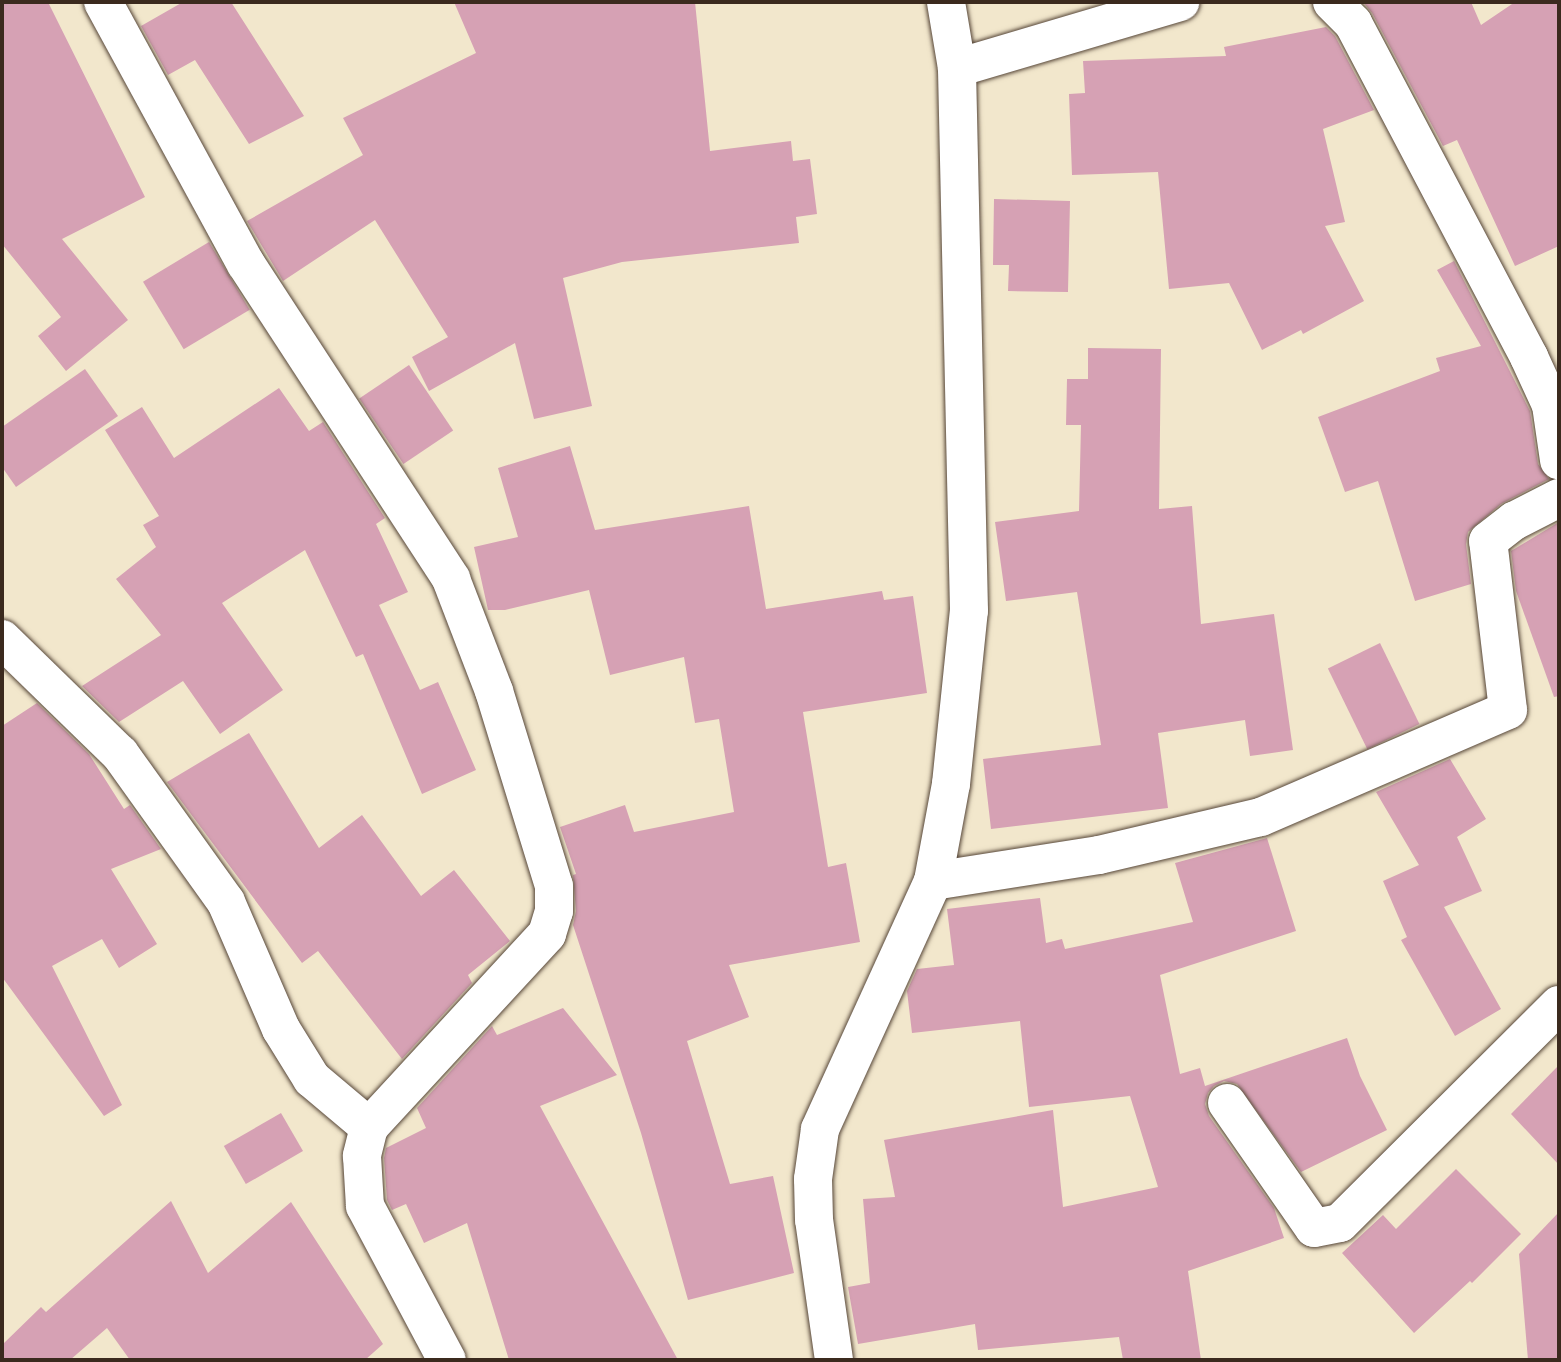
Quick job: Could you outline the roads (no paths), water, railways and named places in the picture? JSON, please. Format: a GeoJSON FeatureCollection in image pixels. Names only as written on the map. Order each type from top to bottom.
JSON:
{"type":"FeatureCollection","features":[{"type":"Feature","properties":{"kind":"street"},"geometry":{"type":"LineString","coordinates":[[103,2],[246,264],[451,579],[494,691],[554,886],[554,911],[547,934],[369,1127],[362,1156],[365,1206],[447,1360]]}},
{"type":"Feature","properties":{"kind":"street"},"geometry":{"type":"LineString","coordinates":[[834,1360],[814,1220],[813,1179],[820,1129],[933,881],[951,783],[969,611],[957,68],[946,2]]}},
{"type":"Feature","properties":{"kind":"street"},"geometry":{"type":"LineString","coordinates":[[957,68],[1180,2]]}},
{"type":"Feature","properties":{"kind":"street"},"geometry":{"type":"LineString","coordinates":[[1332,2],[1353,23],[1529,357],[1551,405],[1559,460]]}},
{"type":"Feature","properties":{"kind":"street"},"geometry":{"type":"LineString","coordinates":[[933,881],[1100,855],[1261,817],[1508,710],[1488,541],[1514,521],[1559,498]]}},
{"type":"Feature","properties":{"kind":"street"},"geometry":{"type":"LineString","coordinates":[[2,639],[120,754],[226,902],[281,1029],[312,1079],[369,1127]]}},
{"type":"Feature","properties":{"kind":"street"},"geometry":{"type":"LineString","coordinates":[[1227,1103],[1314,1228],[1340,1223],[1559,1005]]}}]}
